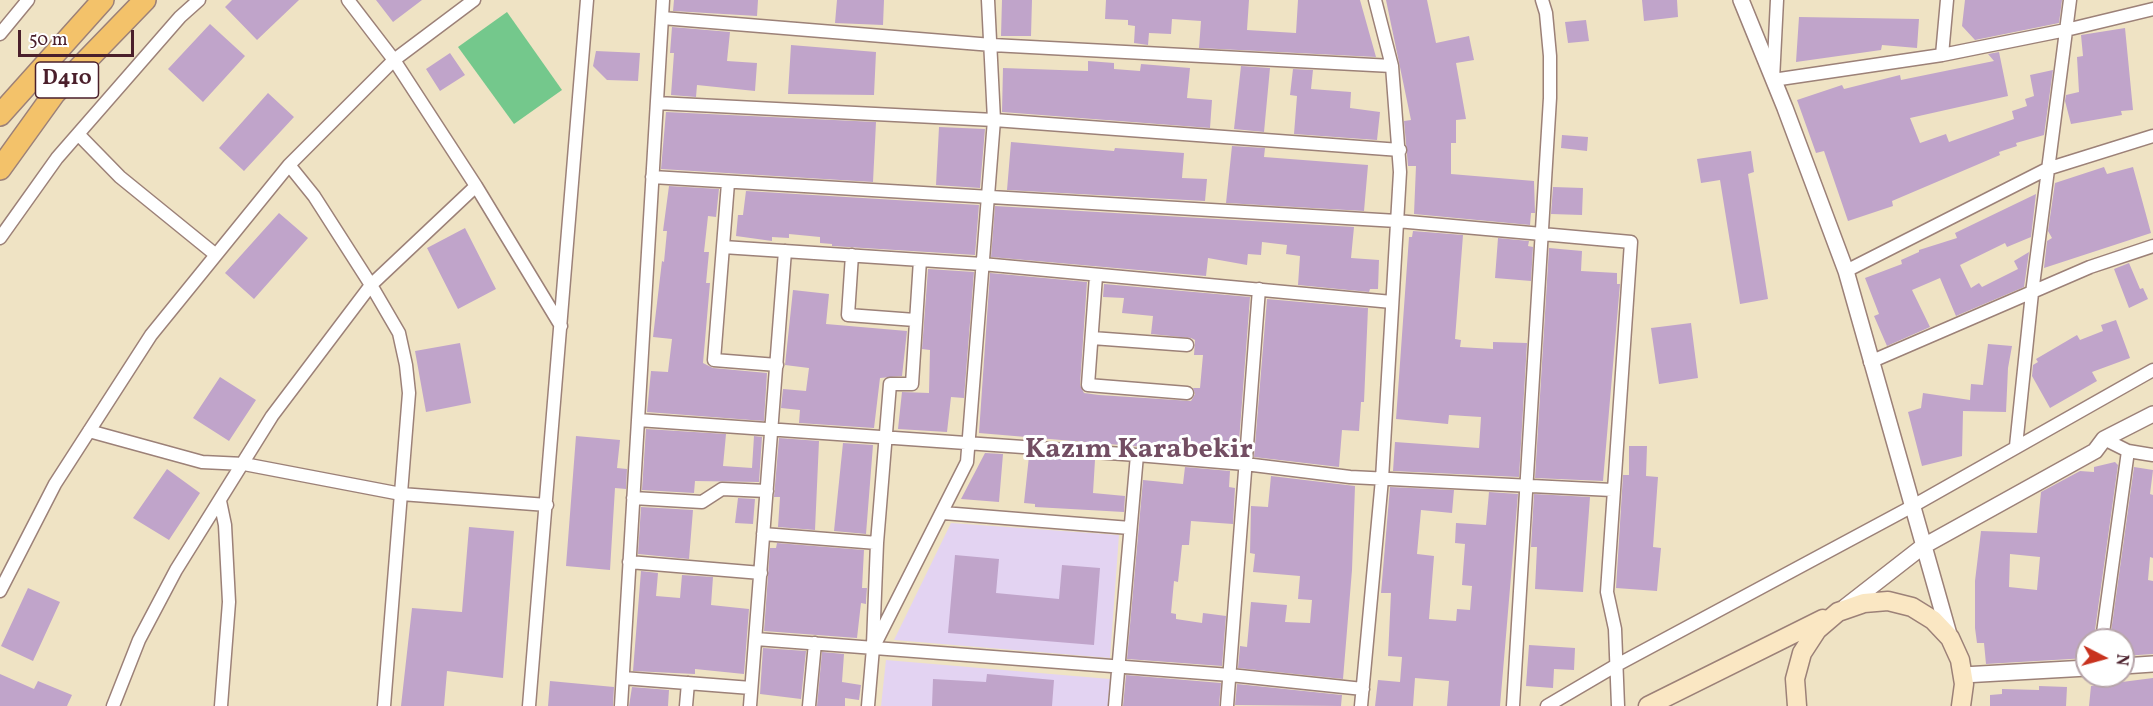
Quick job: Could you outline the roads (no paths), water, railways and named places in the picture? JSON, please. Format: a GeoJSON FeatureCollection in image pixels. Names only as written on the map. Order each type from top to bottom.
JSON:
{"type":"FeatureCollection","features":[{"type":"Feature","properties":{"kind":"highway","name":"D410"},"geometry":{"type":"LineString","coordinates":[[0,114],[103,0]]}},
{"type":"Feature","properties":{"kind":"highway","name":"D410"},"geometry":{"type":"LineString","coordinates":[[0,170],[54,94],[145,0]]}},
{"type":"Feature","properties":{"kind":"main road"},"geometry":{"type":"LineString","coordinates":[[1648,706],[1838,612],[1864,603],[1888,602],[1912,608],[1933,620],[1950,638],[1960,660],[1970,706]]}},
{"type":"Feature","properties":{"kind":"main road"},"geometry":{"type":"LineString","coordinates":[[1797,706],[1796,679],[1802,652],[1817,630],[1838,612]]}},
{"type":"Feature","properties":{"kind":"main road"},"geometry":{"type":"LineString","coordinates":[[1961,706],[1963,679]]}},
{"type":"Feature","properties":{"kind":"street"},"geometry":{"type":"LineString","coordinates":[[0,33],[28,0]]}},
{"type":"Feature","properties":{"kind":"street"},"geometry":{"type":"LineString","coordinates":[[0,238],[57,158],[180,17],[199,0]]}},
{"type":"Feature","properties":{"kind":"street"},"geometry":{"type":"LineString","coordinates":[[348,0],[394,60],[476,186],[561,326]]}},
{"type":"Feature","properties":{"kind":"street"},"geometry":{"type":"LineString","coordinates":[[0,591],[55,484],[151,335],[289,165],[394,60],[474,0]]}},
{"type":"Feature","properties":{"kind":"street"},"geometry":{"type":"LineString","coordinates":[[530,706],[587,0]]}},
{"type":"Feature","properties":{"kind":"street"},"geometry":{"type":"LineString","coordinates":[[621,706],[663,0]]}},
{"type":"Feature","properties":{"kind":"street"},"geometry":{"type":"LineString","coordinates":[[873,648],[967,462],[994,120],[988,0]]}},
{"type":"Feature","properties":{"kind":"street"},"geometry":{"type":"LineString","coordinates":[[1361,706],[1382,479],[1400,150],[1392,66],[1376,0]]}},
{"type":"Feature","properties":{"kind":"street"},"geometry":{"type":"LineString","coordinates":[[1513,706],[1543,235],[1550,56],[1542,0]]}},
{"type":"Feature","properties":{"kind":"street"},"geometry":{"type":"LineString","coordinates":[[1741,0],[1846,271],[1922,547],[1950,638]]}},
{"type":"Feature","properties":{"kind":"street"},"geometry":{"type":"LineString","coordinates":[[1773,81],[1777,0]]}},
{"type":"Feature","properties":{"kind":"street"},"geometry":{"type":"LineString","coordinates":[[1942,55],[1947,0]]}},
{"type":"Feature","properties":{"kind":"street"},"geometry":{"type":"LineString","coordinates":[[2016,446],[2047,169],[2070,0]]}},
{"type":"Feature","properties":{"kind":"street"},"geometry":{"type":"LineString","coordinates":[[1773,81],[1942,55],[2067,30],[2153,9]]}},
{"type":"Feature","properties":{"kind":"street"},"geometry":{"type":"LineString","coordinates":[[662,18],[992,45],[1392,66]]}},
{"type":"Feature","properties":{"kind":"street"},"geometry":{"type":"LineString","coordinates":[[657,103],[994,120],[1400,150]]}},
{"type":"Feature","properties":{"kind":"street"},"geometry":{"type":"LineString","coordinates":[[78,134],[120,177],[216,255]]}},
{"type":"Feature","properties":{"kind":"street"},"geometry":{"type":"LineString","coordinates":[[1846,271],[2047,169],[2153,136]]}},
{"type":"Feature","properties":{"kind":"street"},"geometry":{"type":"LineString","coordinates":[[289,165],[314,196],[371,285],[399,333],[406,365],[409,393],[384,706]]}},
{"type":"Feature","properties":{"kind":"street"},"geometry":{"type":"LineString","coordinates":[[652,177],[1397,221],[1631,242],[1612,490],[1607,592],[1615,629],[1618,706]]}},
{"type":"Feature","properties":{"kind":"street"},"geometry":{"type":"LineString","coordinates":[[728,183],[714,360],[777,365]]}},
{"type":"Feature","properties":{"kind":"street"},"geometry":{"type":"LineString","coordinates":[[113,706],[139,640],[176,570],[272,416],[371,285],[476,186]]}},
{"type":"Feature","properties":{"kind":"street"},"geometry":{"type":"LineString","coordinates":[[1870,362],[2090,267],[2153,246]]}},
{"type":"Feature","properties":{"kind":"street"},"geometry":{"type":"LineString","coordinates":[[723,247],[982,264],[1392,302]]}},
{"type":"Feature","properties":{"kind":"street"},"geometry":{"type":"LineString","coordinates":[[750,706],[785,250]]}},
{"type":"Feature","properties":{"kind":"street"},"geometry":{"type":"LineString","coordinates":[[852,255],[848,315],[915,320]]}},
{"type":"Feature","properties":{"kind":"street"},"geometry":{"type":"LineString","coordinates":[[868,706],[877,543],[890,384],[912,384],[920,260]]}},
{"type":"Feature","properties":{"kind":"street"},"geometry":{"type":"LineString","coordinates":[[1096,276],[1088,385],[1186,393]]}},
{"type":"Feature","properties":{"kind":"street"},"geometry":{"type":"LineString","coordinates":[[1227,706],[1259,289]]}},
{"type":"Feature","properties":{"kind":"street"},"geometry":{"type":"LineString","coordinates":[[1092,338],[1187,345]]}},
{"type":"Feature","properties":{"kind":"street"},"geometry":{"type":"LineString","coordinates":[[1547,706],[1615,672],[2153,370]]}},
{"type":"Feature","properties":{"kind":"street"},"geometry":{"type":"LineString","coordinates":[[1838,612],[1922,547],[2095,451],[2104,438],[2153,414]]}},
{"type":"Feature","properties":{"kind":"street"},"geometry":{"type":"LineString","coordinates":[[638,420],[968,441],[1245,464],[1382,479],[1612,490]]}},
{"type":"Feature","properties":{"kind":"street"},"geometry":{"type":"LineString","coordinates":[[89,432],[202,462],[244,464],[401,494],[547,505]]}},
{"type":"Feature","properties":{"kind":"street"},"geometry":{"type":"LineString","coordinates":[[2104,438],[2128,451],[2153,455]]}},
{"type":"Feature","properties":{"kind":"street"},"geometry":{"type":"LineString","coordinates":[[2104,628],[2128,451]]}},
{"type":"Feature","properties":{"kind":"street"},"geometry":{"type":"LineString","coordinates":[[1115,706],[1137,455]]}},
{"type":"Feature","properties":{"kind":"street"},"geometry":{"type":"LineString","coordinates":[[633,498],[702,502],[722,489],[767,491]]}},
{"type":"Feature","properties":{"kind":"street"},"geometry":{"type":"LineString","coordinates":[[220,501],[225,525],[229,602],[221,706]]}},
{"type":"Feature","properties":{"kind":"street"},"geometry":{"type":"LineString","coordinates":[[943,513],[1130,528]]}},
{"type":"Feature","properties":{"kind":"street"},"geometry":{"type":"LineString","coordinates":[[763,534],[877,543]]}},
{"type":"Feature","properties":{"kind":"street"},"geometry":{"type":"LineString","coordinates":[[629,562],[761,573]]}},
{"type":"Feature","properties":{"kind":"street"},"geometry":{"type":"LineString","coordinates":[[756,639],[1230,675],[1363,689]]}},
{"type":"Feature","properties":{"kind":"street"},"geometry":{"type":"LineString","coordinates":[[809,706],[815,643]]}},
{"type":"Feature","properties":{"kind":"street"},"geometry":{"type":"LineString","coordinates":[[2135,665],[2153,664]]}},
{"type":"Feature","properties":{"kind":"street"},"geometry":{"type":"LineString","coordinates":[[1963,679],[2075,669]]}},
{"type":"Feature","properties":{"kind":"street"},"geometry":{"type":"LineString","coordinates":[[623,678],[751,688]]}},
{"type":"Feature","properties":{"kind":"street"},"geometry":{"type":"LineString","coordinates":[[686,706],[688,683]]}},
{"type":"Feature","properties":{"kind":"district","name":"Kazım Karabekir"},"geometry":{"type":"Point","coordinates":[1139,452]}}]}
